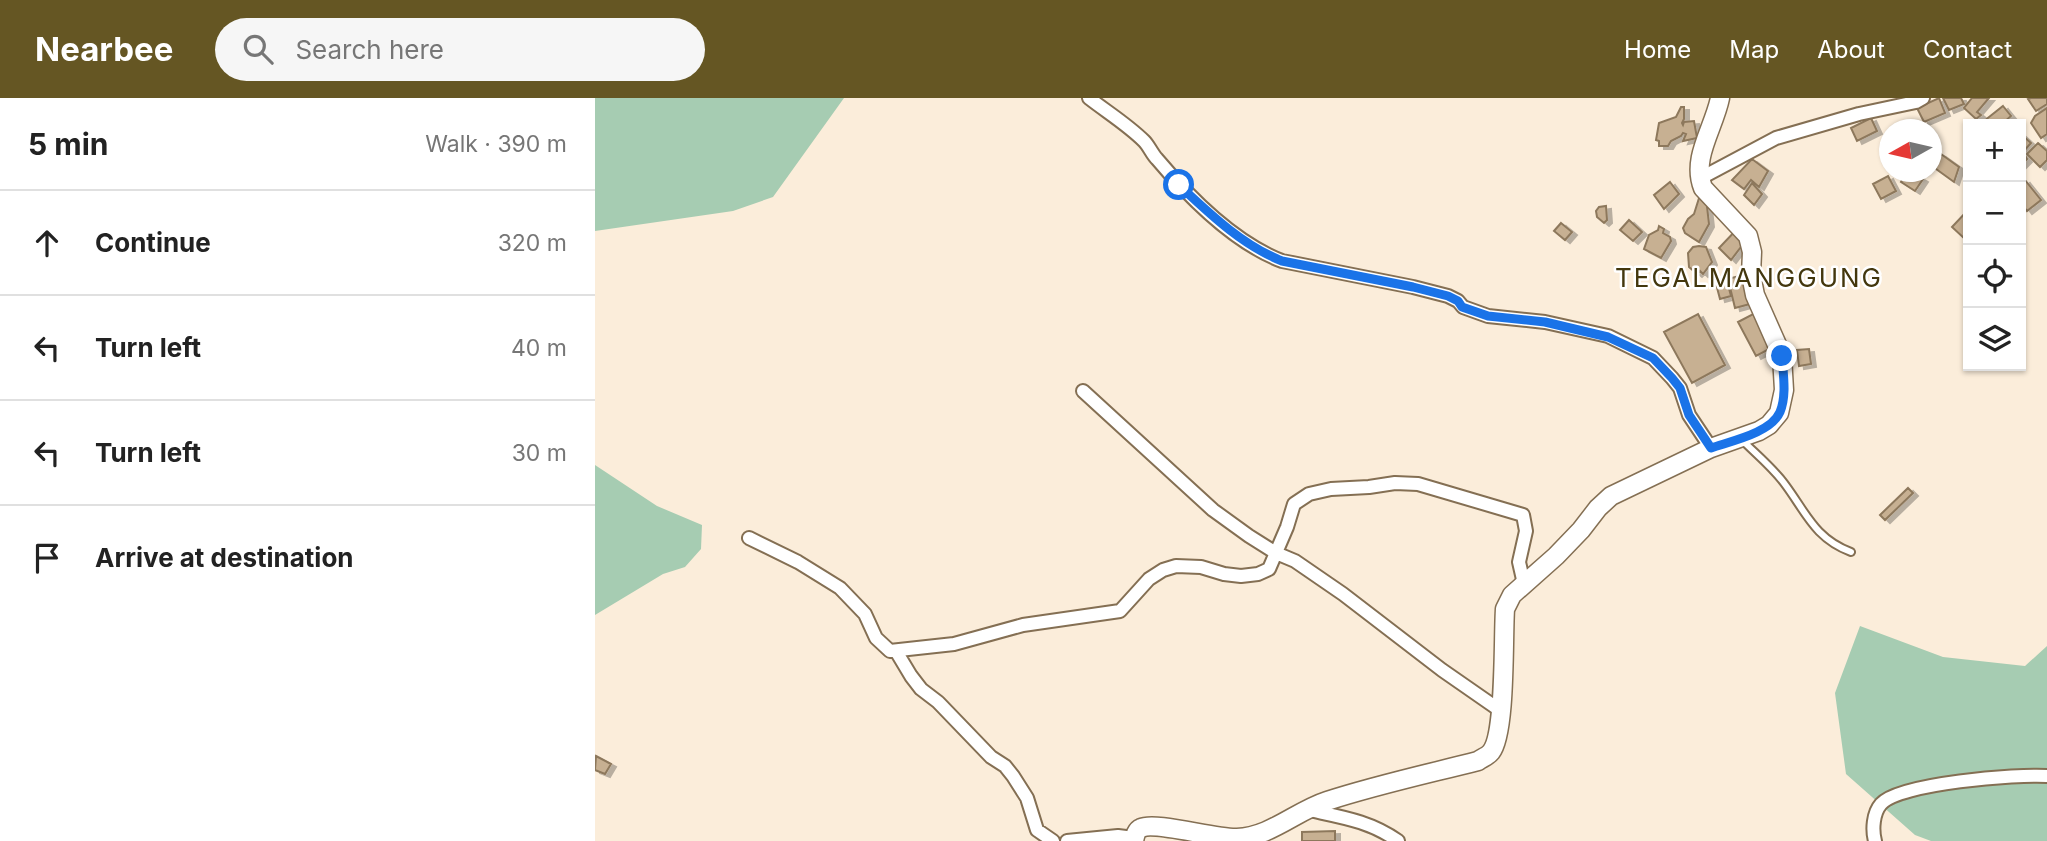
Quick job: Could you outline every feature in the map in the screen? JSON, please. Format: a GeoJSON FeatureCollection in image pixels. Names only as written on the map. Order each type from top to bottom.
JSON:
{"type":"FeatureCollection","features":[{"type":"Feature","properties":{"kind":"street"},"geometry":{"type":"LineString","coordinates":[[1089,98],[1145,142],[1179,185],[1223,225],[1268,255],[1282,261],[1448,296],[1458,301],[1462,307],[1488,316],[1545,322],[1608,337],[1653,358],[1680,388],[1689,415],[1711,448]]}},
{"type":"Feature","properties":{"kind":"street"},"geometry":{"type":"LineString","coordinates":[[1067,841],[1118,836],[1134,840],[1140,828],[1147,826],[1222,837],[1255,835],[1323,802],[1478,761],[1491,753],[1496,742],[1501,711],[1505,609],[1512,595],[1556,556],[1611,496],[1711,448],[1769,425],[1779,413],[1784,390],[1782,356],[1755,295],[1748,236],[1703,188],[1699,179],[1699,160],[1720,98]]}},
{"type":"Feature","properties":{"kind":"street"},"geometry":{"type":"LineString","coordinates":[[1699,179],[1776,138],[1923,98]]}},
{"type":"Feature","properties":{"kind":"street"},"geometry":{"type":"LineString","coordinates":[[1083,391],[1213,510],[1343,594],[1442,670],[1501,711]]}},
{"type":"Feature","properties":{"kind":"street"},"geometry":{"type":"LineString","coordinates":[[749,538],[798,562],[840,588],[865,614],[876,638],[890,651],[954,644],[1023,625],[1119,611],[1149,579],[1176,566],[1241,576],[1258,574],[1269,569],[1294,505],[1309,494],[1331,489],[1395,483],[1418,484],[1523,516],[1526,531],[1519,562],[1524,584]]}},
{"type":"Feature","properties":{"kind":"street"},"geometry":{"type":"LineString","coordinates":[[896,650],[921,689],[938,702],[991,757],[1005,766],[1027,798],[1037,830],[1053,841]]}},
{"type":"Feature","properties":{"kind":"street"},"geometry":{"type":"LineString","coordinates":[[1875,841],[1875,815],[1888,799],[1910,791],[1975,780],[2026,775],[2047,776]]}},
{"type":"Feature","properties":{"kind":"street"},"geometry":{"type":"LineString","coordinates":[[1309,810],[1364,823],[1382,830],[1398,841]]}},
{"type":"Feature","properties":{"kind":"lane"},"geometry":{"type":"LineString","coordinates":[[1740,438],[1784,482],[1818,532],[1836,547],[1851,552]]}},
{"type":"Feature","properties":{"kind":"green space"},"geometry":{"type":"Polygon","coordinates":[[[595,98],[844,98],[773,197],[733,211],[595,231],[595,98]]]}},
{"type":"Feature","properties":{"kind":"green space"},"geometry":{"type":"Polygon","coordinates":[[[595,465],[657,506],[702,525],[701,549],[685,567],[663,574],[595,615],[595,465]]]}},
{"type":"Feature","properties":{"kind":"green space"},"geometry":{"type":"Polygon","coordinates":[[[1860,626],[1943,657],[2025,666],[2047,646],[2047,841],[1931,841],[1915,835],[1846,774],[1835,693],[1860,626]]]}},
{"type":"Feature","properties":{"kind":"building"},"geometry":{"type":"Polygon","coordinates":[[[1939,98],[1945,113],[1931,119],[1922,119],[1917,108],[1939,98]]]}},
{"type":"Feature","properties":{"kind":"building"},"geometry":{"type":"Polygon","coordinates":[[[1943,98],[1961,98],[1964,104],[1949,110],[1943,98]]]}},
{"type":"Feature","properties":{"kind":"building"},"geometry":{"type":"Polygon","coordinates":[[[1972,98],[1989,98],[1977,112],[1981,115],[1976,119],[1964,108],[1972,98]]]}},
{"type":"Feature","properties":{"kind":"building"},"geometry":{"type":"Polygon","coordinates":[[[2047,98],[2047,104],[2036,111],[2028,99],[2047,98]]]}},
{"type":"Feature","properties":{"kind":"building"},"geometry":{"type":"Polygon","coordinates":[[[2003,106],[2011,116],[2008,119],[1987,119],[2003,106]]]}},
{"type":"Feature","properties":{"kind":"building"},"geometry":{"type":"Polygon","coordinates":[[[1681,107],[1684,107],[1683,125],[1684,122],[1694,121],[1697,138],[1683,141],[1686,134],[1683,133],[1668,146],[1659,146],[1659,141],[1656,140],[1659,123],[1676,117],[1681,107]]]}},
{"type":"Feature","properties":{"kind":"building"},"geometry":{"type":"Polygon","coordinates":[[[2047,108],[2047,134],[2041,138],[2031,123],[2035,116],[2047,108]]]}},
{"type":"Feature","properties":{"kind":"building"},"geometry":{"type":"Polygon","coordinates":[[[1871,118],[1877,131],[1857,141],[1851,128],[1871,118]]]}},
{"type":"Feature","properties":{"kind":"building"},"geometry":{"type":"Polygon","coordinates":[[[2038,143],[2047,151],[2047,160],[2040,167],[2027,154],[2038,143]]]}},
{"type":"Feature","properties":{"kind":"building"},"geometry":{"type":"Polygon","coordinates":[[[1942,155],[1959,167],[1954,182],[1942,173],[1942,155]]]}},
{"type":"Feature","properties":{"kind":"building"},"geometry":{"type":"Polygon","coordinates":[[[1752,159],[1768,171],[1759,187],[1751,180],[1744,189],[1732,180],[1752,159]]]}},
{"type":"Feature","properties":{"kind":"building"},"geometry":{"type":"Polygon","coordinates":[[[1879,181],[1891,182],[1896,191],[1881,199],[1873,184],[1879,181]]]}},
{"type":"Feature","properties":{"kind":"building"},"geometry":{"type":"Polygon","coordinates":[[[2026,181],[2041,200],[2026,210],[2026,181]]]}},
{"type":"Feature","properties":{"kind":"building"},"geometry":{"type":"Polygon","coordinates":[[[1670,182],[1679,194],[1664,209],[1654,195],[1670,182]]]}},
{"type":"Feature","properties":{"kind":"building"},"geometry":{"type":"Polygon","coordinates":[[[1901,182],[1921,182],[1915,191],[1901,182]]]}},
{"type":"Feature","properties":{"kind":"building"},"geometry":{"type":"Polygon","coordinates":[[[1752,183],[1762,194],[1754,205],[1744,195],[1752,183]]]}},
{"type":"Feature","properties":{"kind":"building"},"geometry":{"type":"Polygon","coordinates":[[[1700,195],[1706,198],[1709,224],[1699,242],[1685,233],[1683,228],[1694,214],[1700,195]]]}},
{"type":"Feature","properties":{"kind":"building"},"geometry":{"type":"Polygon","coordinates":[[[1606,206],[1607,220],[1604,223],[1597,217],[1596,211],[1599,207],[1606,206]]]}},
{"type":"Feature","properties":{"kind":"building"},"geometry":{"type":"Polygon","coordinates":[[[1963,215],[1963,237],[1952,227],[1963,215]]]}},
{"type":"Feature","properties":{"kind":"building"},"geometry":{"type":"Polygon","coordinates":[[[1629,220],[1642,232],[1633,241],[1620,230],[1629,220]]]}},
{"type":"Feature","properties":{"kind":"building"},"geometry":{"type":"Polygon","coordinates":[[[1561,223],[1572,232],[1565,240],[1554,231],[1561,223]]]}},
{"type":"Feature","properties":{"kind":"building"},"geometry":{"type":"Polygon","coordinates":[[[1659,226],[1671,241],[1661,258],[1644,249],[1649,235],[1658,230],[1659,226]]]}},
{"type":"Feature","properties":{"kind":"building"},"geometry":{"type":"Polygon","coordinates":[[[1740,226],[1747,239],[1731,260],[1719,248],[1740,226]]]}},
{"type":"Feature","properties":{"kind":"building"},"geometry":{"type":"Polygon","coordinates":[[[1693,247],[1706,247],[1712,262],[1703,274],[1700,271],[1697,274],[1689,267],[1688,253],[1693,247]]]}},
{"type":"Feature","properties":{"kind":"building"},"geometry":{"type":"Polygon","coordinates":[[[1743,275],[1750,304],[1735,308],[1728,279],[1743,275]]]}},
{"type":"Feature","properties":{"kind":"building"},"geometry":{"type":"Polygon","coordinates":[[[1726,277],[1731,296],[1720,299],[1715,280],[1726,277]]]}},
{"type":"Feature","properties":{"kind":"building"},"geometry":{"type":"Polygon","coordinates":[[[1757,312],[1775,346],[1756,356],[1738,322],[1757,312]]]}},
{"type":"Feature","properties":{"kind":"building"},"geometry":{"type":"Polygon","coordinates":[[[1698,314],[1725,365],[1692,383],[1664,332],[1698,314]]]}},
{"type":"Feature","properties":{"kind":"building"},"geometry":{"type":"Polygon","coordinates":[[[1809,349],[1811,364],[1799,366],[1797,350],[1809,349]]]}},
{"type":"Feature","properties":{"kind":"building"},"geometry":{"type":"Polygon","coordinates":[[[1908,488],[1913,493],[1885,520],[1880,515],[1908,488]]]}},
{"type":"Feature","properties":{"kind":"building"},"geometry":{"type":"Polygon","coordinates":[[[596,756],[611,764],[605,774],[595,770],[596,756]]]}},
{"type":"Feature","properties":{"kind":"building"},"geometry":{"type":"Polygon","coordinates":[[[1335,831],[1335,841],[1302,841],[1302,832],[1335,831]]]}},
{"type":"Feature","properties":{"kind":"district","name":"TEGALMANGGUNG"},"geometry":{"type":"Point","coordinates":[1749,278]}},
{"type":"Feature","properties":{"kind":"route"},"geometry":{"type":"LineString","coordinates":[[1179,185],[1223,225],[1268,255],[1282,261],[1448,296],[1458,301],[1462,307],[1488,316],[1545,322],[1608,337],[1653,358],[1680,388],[1689,415],[1711,448],[1759,431],[1769,425],[1779,413],[1784,390],[1782,356]]}}]}
